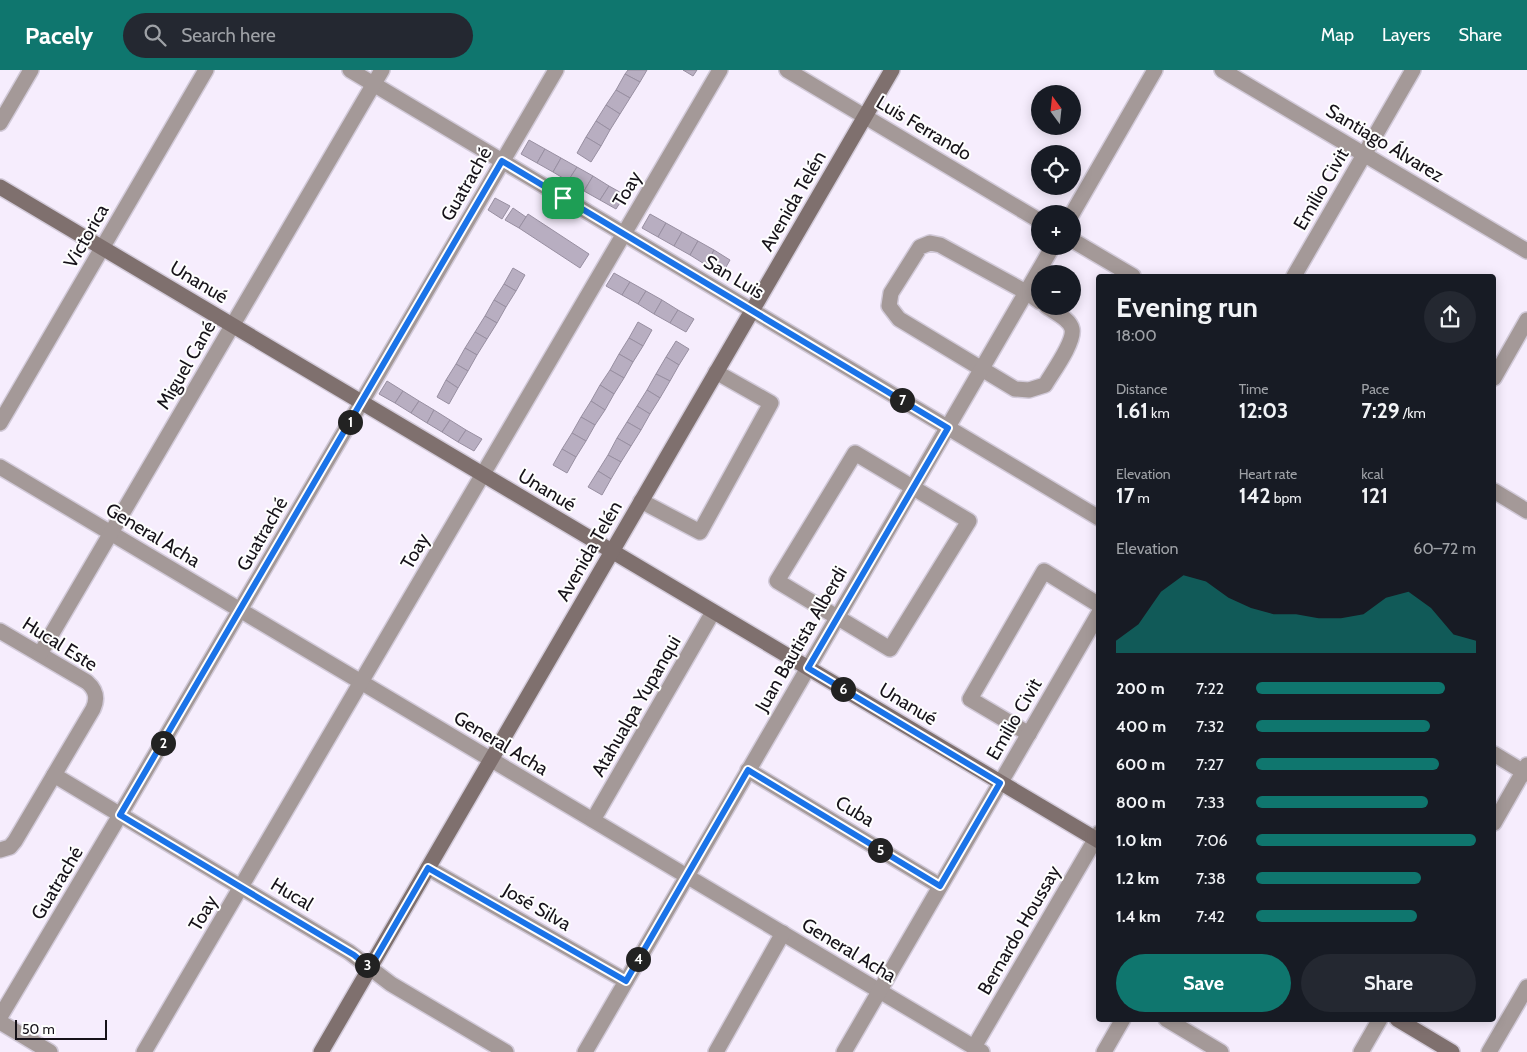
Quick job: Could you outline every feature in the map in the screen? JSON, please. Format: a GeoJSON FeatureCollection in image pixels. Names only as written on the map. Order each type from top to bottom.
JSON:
{"type":"FeatureCollection","features":[{"type":"Feature","properties":{"kind":"street"},"geometry":{"type":"LineString","coordinates":[[0,123],[31,70]]}},
{"type":"Feature","properties":{"kind":"street","name":"Victorica"},"geometry":{"type":"LineString","coordinates":[[0,423],[206,70]]}},
{"type":"Feature","properties":{"kind":"street","name":"San Luis"},"geometry":{"type":"LineString","coordinates":[[350,70],[1096,516]]}},
{"type":"Feature","properties":{"kind":"street","name":"Miguel Cané"},"geometry":{"type":"LineString","coordinates":[[40,654],[382,70]]}},
{"type":"Feature","properties":{"kind":"street","name":"Guatraché"},"geometry":{"type":"LineString","coordinates":[[0,1017],[556,70]]}},
{"type":"Feature","properties":{"kind":"street","name":"Toay"},"geometry":{"type":"LineString","coordinates":[[144,1052],[720,70]]}},
{"type":"Feature","properties":{"kind":"street","name":"Luis Ferrando"},"geometry":{"type":"LineString","coordinates":[[787,70],[1031,216]]}},
{"type":"Feature","properties":{"kind":"street","name":"Avenida Telén"},"geometry":{"type":"LineString","coordinates":[[321,1052],[892,70]]}},
{"type":"Feature","properties":{"kind":"street"},"geometry":{"type":"LineString","coordinates":[[1077,205],[1155,70]]}},
{"type":"Feature","properties":{"kind":"street","name":"Santiago Álvarez"},"geometry":{"type":"LineString","coordinates":[[1222,70],[1527,251]]}},
{"type":"Feature","properties":{"kind":"street","name":"Emilio Civit"},"geometry":{"type":"LineString","coordinates":[[1295,274],[1413,70]]}},
{"type":"Feature","properties":{"kind":"street","name":"Unanué"},"geometry":{"type":"LineString","coordinates":[[0,187],[1000,783],[1096,837]]}},
{"type":"Feature","properties":{"kind":"street"},"geometry":{"type":"LineString","coordinates":[[1031,296],[940,245],[930,243],[920,247],[890,293],[889,306],[899,318],[1015,389],[1029,390],[1045,385],[1071,340],[1072,329],[1067,321],[1059,315]]}},
{"type":"Feature","properties":{"kind":"street"},"geometry":{"type":"LineString","coordinates":[[1081,245],[1130,274]]}},
{"type":"Feature","properties":{"kind":"street","name":"Juan Bautista Alberdi"},"geometry":{"type":"LineString","coordinates":[[585,1052],[1048,255]]}},
{"type":"Feature","properties":{"kind":"street"},"geometry":{"type":"LineString","coordinates":[[1496,374],[1527,320]]}},
{"type":"Feature","properties":{"kind":"street"},"geometry":{"type":"LineString","coordinates":[[641,501],[700,532],[771,403],[716,372]]}},
{"type":"Feature","properties":{"kind":"street"},"geometry":{"type":"LineString","coordinates":[[855,453],[913,487],[969,521],[890,649],[777,581],[855,453]]}},
{"type":"Feature","properties":{"kind":"street","name":"General Acha"},"geometry":{"type":"LineString","coordinates":[[0,467],[978,1050]]}},
{"type":"Feature","properties":{"kind":"street"},"geometry":{"type":"LineString","coordinates":[[1496,492],[1527,511]]}},
{"type":"Feature","properties":{"kind":"street"},"geometry":{"type":"LineString","coordinates":[[1028,734],[970,699],[1044,571],[1096,603]]}},
{"type":"Feature","properties":{"kind":"street","name":"Atahualpa Yupanqui"},"geometry":{"type":"LineString","coordinates":[[593,820],[713,612]]}},
{"type":"Feature","properties":{"kind":"street","name":"Emilio Civit"},"geometry":{"type":"LineString","coordinates":[[844,1052],[1096,618]]}},
{"type":"Feature","properties":{"kind":"street","name":"Hucal Este"},"geometry":{"type":"LineString","coordinates":[[0,631],[87,682],[96,694],[93,710],[54,775]]}},
{"type":"Feature","properties":{"kind":"street"},"geometry":{"type":"LineString","coordinates":[[1496,755],[1526,770],[1496,820]]}},
{"type":"Feature","properties":{"kind":"street","name":"Cuba"},"geometry":{"type":"LineString","coordinates":[[748,770],[940,886]]}},
{"type":"Feature","properties":{"kind":"street"},"geometry":{"type":"LineString","coordinates":[[2,850],[15,841],[54,775]]}},
{"type":"Feature","properties":{"kind":"street","name":"Hucal"},"geometry":{"type":"LineString","coordinates":[[54,775],[354,955],[391,984],[506,1052]]}},
{"type":"Feature","properties":{"kind":"street","name":"Bernardo Houssay"},"geometry":{"type":"LineString","coordinates":[[978,1050],[1096,842]]}},
{"type":"Feature","properties":{"kind":"street","name":"José Silva"},"geometry":{"type":"LineString","coordinates":[[428,868],[626,981]]}},
{"type":"Feature","properties":{"kind":"street"},"geometry":{"type":"LineString","coordinates":[[716,1052],[783,934]]}},
{"type":"Feature","properties":{"kind":"street"},"geometry":{"type":"LineString","coordinates":[[1489,1052],[1527,987]]}},
{"type":"Feature","properties":{"kind":"street"},"geometry":{"type":"LineString","coordinates":[[0,1022],[50,1052]]}},
{"type":"Feature","properties":{"kind":"street"},"geometry":{"type":"LineString","coordinates":[[1104,1052],[1121,1022]]}},
{"type":"Feature","properties":{"kind":"street"},"geometry":{"type":"LineString","coordinates":[[1171,1022],[1222,1052]]}},
{"type":"Feature","properties":{"kind":"street"},"geometry":{"type":"LineString","coordinates":[[1361,1052],[1378,1022]]}},
{"type":"Feature","properties":{"kind":"street"},"geometry":{"type":"LineString","coordinates":[[1402,1022],[1452,1052]]}},
{"type":"Feature","properties":{"kind":"building"},"geometry":{"type":"Polygon","coordinates":[[[628,70],[647,70],[640,82],[625,74],[628,70]]]}},
{"type":"Feature","properties":{"kind":"building"},"geometry":{"type":"Polygon","coordinates":[[[683,70],[697,70],[693,76],[683,70]]]}},
{"type":"Feature","properties":{"kind":"building"},"geometry":{"type":"Polygon","coordinates":[[[625,74],[640,82],[630,98],[616,90],[625,74]]]}},
{"type":"Feature","properties":{"kind":"building"},"geometry":{"type":"Polygon","coordinates":[[[616,90],[630,98],[620,114],[606,105],[616,90]]]}},
{"type":"Feature","properties":{"kind":"building"},"geometry":{"type":"Polygon","coordinates":[[[606,105],[620,114],[610,130],[596,121],[606,105]]]}},
{"type":"Feature","properties":{"kind":"building"},"geometry":{"type":"Polygon","coordinates":[[[596,121],[610,130],[601,146],[586,137],[596,121]]]}},
{"type":"Feature","properties":{"kind":"building"},"geometry":{"type":"Polygon","coordinates":[[[586,137],[601,146],[591,162],[577,153],[586,137]]]}},
{"type":"Feature","properties":{"kind":"building"},"geometry":{"type":"Polygon","coordinates":[[[529,140],[545,149],[537,163],[521,154],[529,140]]]}},
{"type":"Feature","properties":{"kind":"building"},"geometry":{"type":"Polygon","coordinates":[[[545,149],[561,158],[553,172],[537,163],[545,149]]]}},
{"type":"Feature","properties":{"kind":"building"},"geometry":{"type":"Polygon","coordinates":[[[561,158],[577,167],[568,181],[553,172],[561,158]]]}},
{"type":"Feature","properties":{"kind":"building"},"geometry":{"type":"Polygon","coordinates":[[[577,167],[593,176],[584,191],[568,181],[577,167]]]}},
{"type":"Feature","properties":{"kind":"building"},"geometry":{"type":"Polygon","coordinates":[[[593,176],[609,186],[600,200],[584,191],[593,176]]]}},
{"type":"Feature","properties":{"kind":"building"},"geometry":{"type":"Polygon","coordinates":[[[609,186],[625,195],[616,209],[600,200],[609,186]]]}},
{"type":"Feature","properties":{"kind":"building"},"geometry":{"type":"Polygon","coordinates":[[[495,198],[510,206],[502,219],[488,210],[495,198]]]}},
{"type":"Feature","properties":{"kind":"building"},"geometry":{"type":"Polygon","coordinates":[[[513,208],[526,217],[519,228],[505,220],[513,208]]]}},
{"type":"Feature","properties":{"kind":"building"},"geometry":{"type":"Polygon","coordinates":[[[528,214],[589,254],[580,268],[519,228],[528,214]]]}},
{"type":"Feature","properties":{"kind":"building"},"geometry":{"type":"Polygon","coordinates":[[[650,214],[666,223],[658,237],[642,228],[650,214]]]}},
{"type":"Feature","properties":{"kind":"building"},"geometry":{"type":"Polygon","coordinates":[[[666,223],[682,232],[674,246],[658,237],[666,223]]]}},
{"type":"Feature","properties":{"kind":"building"},"geometry":{"type":"Polygon","coordinates":[[[682,232],[698,241],[690,255],[674,246],[682,232]]]}},
{"type":"Feature","properties":{"kind":"building"},"geometry":{"type":"Polygon","coordinates":[[[698,241],[714,250],[706,265],[690,255],[698,241]]]}},
{"type":"Feature","properties":{"kind":"building"},"geometry":{"type":"Polygon","coordinates":[[[714,250],[730,260],[722,274],[706,265],[714,250]]]}},
{"type":"Feature","properties":{"kind":"building"},"geometry":{"type":"Polygon","coordinates":[[[513,268],[525,275],[516,291],[504,284],[513,268]]]}},
{"type":"Feature","properties":{"kind":"building"},"geometry":{"type":"Polygon","coordinates":[[[614,273],[630,282],[622,295],[606,286],[614,273]]]}},
{"type":"Feature","properties":{"kind":"building"},"geometry":{"type":"Polygon","coordinates":[[[630,282],[646,291],[638,304],[622,295],[630,282]]]}},
{"type":"Feature","properties":{"kind":"building"},"geometry":{"type":"Polygon","coordinates":[[[504,284],[516,291],[506,307],[494,300],[504,284]]]}},
{"type":"Feature","properties":{"kind":"building"},"geometry":{"type":"Polygon","coordinates":[[[646,291],[662,300],[654,314],[638,304],[646,291]]]}},
{"type":"Feature","properties":{"kind":"building"},"geometry":{"type":"Polygon","coordinates":[[[494,300],[506,307],[497,323],[485,316],[494,300]]]}},
{"type":"Feature","properties":{"kind":"building"},"geometry":{"type":"Polygon","coordinates":[[[662,300],[678,310],[670,323],[654,314],[662,300]]]}},
{"type":"Feature","properties":{"kind":"building"},"geometry":{"type":"Polygon","coordinates":[[[678,310],[694,319],[686,332],[670,323],[678,310]]]}},
{"type":"Feature","properties":{"kind":"building"},"geometry":{"type":"Polygon","coordinates":[[[485,316],[497,323],[487,339],[475,332],[485,316]]]}},
{"type":"Feature","properties":{"kind":"building"},"geometry":{"type":"Polygon","coordinates":[[[638,322],[652,330],[643,346],[629,338],[638,322]]]}},
{"type":"Feature","properties":{"kind":"building"},"geometry":{"type":"Polygon","coordinates":[[[475,332],[487,339],[477,355],[465,348],[475,332]]]}},
{"type":"Feature","properties":{"kind":"building"},"geometry":{"type":"Polygon","coordinates":[[[629,338],[643,346],[633,362],[619,354],[629,338]]]}},
{"type":"Feature","properties":{"kind":"building"},"geometry":{"type":"Polygon","coordinates":[[[676,341],[689,349],[679,365],[666,357],[676,341]]]}},
{"type":"Feature","properties":{"kind":"building"},"geometry":{"type":"Polygon","coordinates":[[[465,348],[477,355],[468,371],[456,364],[465,348]]]}},
{"type":"Feature","properties":{"kind":"building"},"geometry":{"type":"Polygon","coordinates":[[[619,354],[633,362],[624,378],[610,370],[619,354]]]}},
{"type":"Feature","properties":{"kind":"building"},"geometry":{"type":"Polygon","coordinates":[[[666,357],[679,365],[670,381],[656,374],[666,357]]]}},
{"type":"Feature","properties":{"kind":"building"},"geometry":{"type":"Polygon","coordinates":[[[456,364],[468,371],[458,388],[446,380],[456,364]]]}},
{"type":"Feature","properties":{"kind":"building"},"geometry":{"type":"Polygon","coordinates":[[[610,370],[624,378],[614,394],[600,385],[610,370]]]}},
{"type":"Feature","properties":{"kind":"building"},"geometry":{"type":"Polygon","coordinates":[[[656,374],[670,381],[660,398],[647,390],[656,374]]]}},
{"type":"Feature","properties":{"kind":"building"},"geometry":{"type":"Polygon","coordinates":[[[446,380],[458,388],[449,404],[437,397],[446,380]]]}},
{"type":"Feature","properties":{"kind":"building"},"geometry":{"type":"Polygon","coordinates":[[[387,381],[403,391],[395,403],[379,394],[387,381]]]}},
{"type":"Feature","properties":{"kind":"building"},"geometry":{"type":"Polygon","coordinates":[[[600,385],[614,394],[605,410],[591,401],[600,385]]]}},
{"type":"Feature","properties":{"kind":"building"},"geometry":{"type":"Polygon","coordinates":[[[647,390],[660,398],[650,414],[637,406],[647,390]]]}},
{"type":"Feature","properties":{"kind":"building"},"geometry":{"type":"Polygon","coordinates":[[[403,391],[419,401],[411,413],[395,403],[403,391]]]}},
{"type":"Feature","properties":{"kind":"building"},"geometry":{"type":"Polygon","coordinates":[[[419,401],[434,410],[427,423],[411,413],[419,401]]]}},
{"type":"Feature","properties":{"kind":"building"},"geometry":{"type":"Polygon","coordinates":[[[591,401],[605,410],[595,425],[581,417],[591,401]]]}},
{"type":"Feature","properties":{"kind":"building"},"geometry":{"type":"Polygon","coordinates":[[[637,406],[650,414],[641,430],[627,422],[637,406]]]}},
{"type":"Feature","properties":{"kind":"building"},"geometry":{"type":"Polygon","coordinates":[[[434,410],[450,420],[442,432],[427,423],[434,410]]]}},
{"type":"Feature","properties":{"kind":"building"},"geometry":{"type":"Polygon","coordinates":[[[581,417],[595,425],[586,441],[572,433],[581,417]]]}},
{"type":"Feature","properties":{"kind":"building"},"geometry":{"type":"Polygon","coordinates":[[[450,420],[466,430],[458,442],[442,432],[450,420]]]}},
{"type":"Feature","properties":{"kind":"building"},"geometry":{"type":"Polygon","coordinates":[[[627,422],[641,430],[631,446],[617,438],[627,422]]]}},
{"type":"Feature","properties":{"kind":"building"},"geometry":{"type":"Polygon","coordinates":[[[466,430],[482,439],[474,451],[458,442],[466,430]]]}},
{"type":"Feature","properties":{"kind":"building"},"geometry":{"type":"Polygon","coordinates":[[[572,433],[586,441],[576,457],[562,449],[572,433]]]}},
{"type":"Feature","properties":{"kind":"building"},"geometry":{"type":"Polygon","coordinates":[[[617,438],[631,446],[621,462],[608,455],[617,438]]]}},
{"type":"Feature","properties":{"kind":"building"},"geometry":{"type":"Polygon","coordinates":[[[562,449],[576,457],[567,473],[553,465],[562,449]]]}},
{"type":"Feature","properties":{"kind":"building"},"geometry":{"type":"Polygon","coordinates":[[[608,455],[621,462],[611,479],[598,471],[608,455]]]}},
{"type":"Feature","properties":{"kind":"building"},"geometry":{"type":"Polygon","coordinates":[[[598,471],[611,479],[602,495],[588,487],[598,471]]]}},
{"type":"Feature","properties":{"kind":"route"},"geometry":{"type":"LineString","coordinates":[[502,161],[563,198],[948,428],[808,668],[1000,783],[940,886],[748,770],[626,981],[428,868],[370,968],[354,955],[120,815],[502,161]]}}]}
